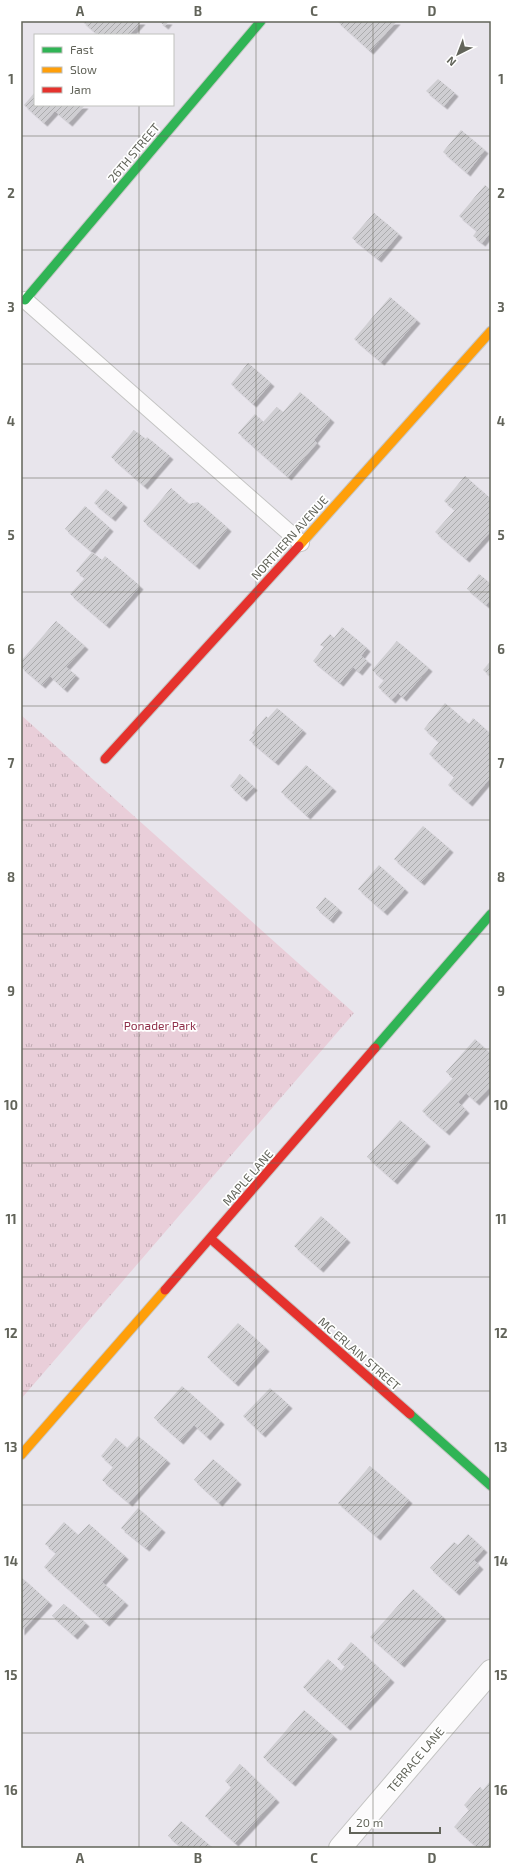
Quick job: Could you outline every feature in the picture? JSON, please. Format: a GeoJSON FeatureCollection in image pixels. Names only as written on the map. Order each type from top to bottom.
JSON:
{"type":"FeatureCollection","features":[{"type":"Feature","properties":{"kind":"street","name":"26TH STREET"},"geometry":{"type":"LineString","coordinates":[[25,300],[261,21]]}},
{"type":"Feature","properties":{"kind":"street","name":"NORTHERN AVENUE"},"geometry":{"type":"LineString","coordinates":[[105,759],[491,331]]}},
{"type":"Feature","properties":{"kind":"street","name":"MAPLE LANE"},"geometry":{"type":"LineString","coordinates":[[21,1455],[211,1239],[491,914]]}},
{"type":"Feature","properties":{"kind":"street","name":"MC ERLAIN STREET"},"geometry":{"type":"LineString","coordinates":[[211,1239],[491,1486]]}},
{"type":"Feature","properties":{"kind":"street","name":"TERRACE LANE"},"geometry":{"type":"LineString","coordinates":[[340,1848],[491,1672]]}},
{"type":"Feature","properties":{"kind":"lane"},"geometry":{"type":"LineString","coordinates":[[25,300],[301,543]]}},
{"type":"Feature","properties":{"kind":"green space","name":"Ponader Park"},"geometry":{"type":"Polygon","coordinates":[[[21,715],[354,1013],[21,1399],[21,715]]]}},
{"type":"Feature","properties":{"kind":"building"},"geometry":{"type":"Polygon","coordinates":[[[82,21],[142,21],[130,34],[97,34],[82,21]]]}},
{"type":"Feature","properties":{"kind":"building"},"geometry":{"type":"Polygon","coordinates":[[[159,21],[169,21],[165,26],[159,21]]]}},
{"type":"Feature","properties":{"kind":"building"},"geometry":{"type":"Polygon","coordinates":[[[337,21],[397,21],[370,51],[337,21]]]}},
{"type":"Feature","properties":{"kind":"building"},"geometry":{"type":"Polygon","coordinates":[[[438,79],[455,93],[444,106],[426,91],[438,79]]]}},
{"type":"Feature","properties":{"kind":"building"},"geometry":{"type":"Polygon","coordinates":[[[34,93],[34,106],[84,106],[69,123],[55,111],[44,123],[24,105],[34,93]]]}},
{"type":"Feature","properties":{"kind":"building"},"geometry":{"type":"Polygon","coordinates":[[[461,130],[485,150],[467,173],[443,152],[461,130]]]}},
{"type":"Feature","properties":{"kind":"building"},"geometry":{"type":"Polygon","coordinates":[[[485,185],[491,190],[491,232],[482,243],[473,236],[477,231],[459,216],[485,185]]]}},
{"type":"Feature","properties":{"kind":"building"},"geometry":{"type":"Polygon","coordinates":[[[374,213],[399,234],[378,259],[352,238],[374,213]]]}},
{"type":"Feature","properties":{"kind":"building"},"geometry":{"type":"Polygon","coordinates":[[[390,297],[417,320],[381,362],[354,339],[390,297]]]}},
{"type":"Feature","properties":{"kind":"building"},"geometry":{"type":"Polygon","coordinates":[[[248,363],[271,383],[253,404],[231,384],[248,363]]]}},
{"type":"Feature","properties":{"kind":"building"},"geometry":{"type":"Polygon","coordinates":[[[300,392],[331,419],[314,440],[317,443],[288,477],[238,433],[255,414],[263,422],[277,407],[283,412],[300,392]]]}},
{"type":"Feature","properties":{"kind":"building"},"geometry":{"type":"Polygon","coordinates":[[[134,430],[146,439],[147,437],[170,456],[144,486],[111,457],[134,430]]]}},
{"type":"Feature","properties":{"kind":"building"},"geometry":{"type":"Polygon","coordinates":[[[465,476],[491,499],[491,531],[466,559],[435,532],[455,510],[444,501],[465,476]]]}},
{"type":"Feature","properties":{"kind":"building"},"geometry":{"type":"Polygon","coordinates":[[[171,488],[189,504],[198,502],[228,528],[196,566],[143,521],[171,488]]]}},
{"type":"Feature","properties":{"kind":"building"},"geometry":{"type":"Polygon","coordinates":[[[106,489],[124,504],[112,518],[94,503],[106,489]]]}},
{"type":"Feature","properties":{"kind":"building"},"geometry":{"type":"Polygon","coordinates":[[[85,506],[110,528],[91,551],[65,529],[85,506]]]}},
{"type":"Feature","properties":{"kind":"building"},"geometry":{"type":"Polygon","coordinates":[[[92,552],[102,560],[105,556],[140,586],[106,625],[70,594],[85,578],[76,571],[92,552]]]}},
{"type":"Feature","properties":{"kind":"building"},"geometry":{"type":"Polygon","coordinates":[[[479,574],[491,584],[491,599],[486,605],[467,589],[479,574]]]}},
{"type":"Feature","properties":{"kind":"building"},"geometry":{"type":"Polygon","coordinates":[[[56,621],[85,646],[66,667],[76,675],[64,689],[50,676],[42,685],[21,667],[21,661],[56,621]]]}},
{"type":"Feature","properties":{"kind":"building"},"geometry":{"type":"Polygon","coordinates":[[[342,627],[367,648],[361,656],[368,661],[359,672],[353,667],[340,683],[313,661],[324,647],[320,645],[330,634],[334,638],[342,627]]]}},
{"type":"Feature","properties":{"kind":"building"},"geometry":{"type":"Polygon","coordinates":[[[397,641],[429,668],[403,698],[398,693],[392,700],[378,687],[384,680],[372,670],[397,641]]]}},
{"type":"Feature","properties":{"kind":"building"},"geometry":{"type":"Polygon","coordinates":[[[491,661],[491,677],[483,670],[491,661]]]}},
{"type":"Feature","properties":{"kind":"building"},"geometry":{"type":"Polygon","coordinates":[[[445,703],[469,724],[473,718],[491,734],[491,753],[489,755],[491,757],[491,777],[469,803],[448,785],[454,777],[429,754],[439,742],[424,729],[445,703]]]}},
{"type":"Feature","properties":{"kind":"building"},"geometry":{"type":"Polygon","coordinates":[[[277,708],[303,730],[275,762],[249,740],[254,735],[252,733],[266,716],[268,718],[277,708]]]}},
{"type":"Feature","properties":{"kind":"building"},"geometry":{"type":"Polygon","coordinates":[[[306,765],[333,788],[307,816],[281,792],[306,765]]]}},
{"type":"Feature","properties":{"kind":"building"},"geometry":{"type":"Polygon","coordinates":[[[240,774],[254,787],[243,798],[230,786],[240,774]]]}},
{"type":"Feature","properties":{"kind":"building"},"geometry":{"type":"Polygon","coordinates":[[[423,826],[450,849],[421,882],[394,859],[423,826]]]}},
{"type":"Feature","properties":{"kind":"building"},"geometry":{"type":"Polygon","coordinates":[[[379,865],[405,889],[384,912],[358,889],[379,865]]]}},
{"type":"Feature","properties":{"kind":"building"},"geometry":{"type":"Polygon","coordinates":[[[325,897],[339,909],[330,920],[316,908],[325,897]]]}},
{"type":"Feature","properties":{"kind":"building"},"geometry":{"type":"Polygon","coordinates":[[[475,1039],[491,1054],[491,1086],[476,1102],[466,1093],[458,1102],[466,1110],[446,1132],[422,1111],[453,1078],[446,1072],[475,1039]]]}},
{"type":"Feature","properties":{"kind":"building"},"geometry":{"type":"Polygon","coordinates":[[[400,1120],[427,1143],[394,1181],[367,1157],[400,1120]]]}},
{"type":"Feature","properties":{"kind":"building"},"geometry":{"type":"Polygon","coordinates":[[[321,1216],[347,1239],[320,1269],[294,1246],[321,1216]]]}},
{"type":"Feature","properties":{"kind":"building"},"geometry":{"type":"Polygon","coordinates":[[[238,1323],[266,1348],[235,1383],[207,1357],[238,1323]]]}},
{"type":"Feature","properties":{"kind":"building"},"geometry":{"type":"Polygon","coordinates":[[[182,1386],[221,1421],[207,1437],[194,1425],[180,1441],[154,1418],[182,1386]]]}},
{"type":"Feature","properties":{"kind":"building"},"geometry":{"type":"Polygon","coordinates":[[[270,1388],[289,1405],[262,1434],[243,1416],[270,1388]]]}},
{"type":"Feature","properties":{"kind":"building"},"geometry":{"type":"Polygon","coordinates":[[[138,1436],[167,1460],[129,1503],[102,1480],[113,1467],[101,1456],[116,1438],[127,1448],[138,1436]]]}},
{"type":"Feature","properties":{"kind":"building"},"geometry":{"type":"Polygon","coordinates":[[[213,1459],[238,1481],[219,1503],[194,1480],[213,1459]]]}},
{"type":"Feature","properties":{"kind":"building"},"geometry":{"type":"Polygon","coordinates":[[[370,1466],[409,1500],[377,1537],[338,1503],[370,1466]]]}},
{"type":"Feature","properties":{"kind":"building"},"geometry":{"type":"Polygon","coordinates":[[[138,1508],[162,1529],[146,1548],[121,1528],[138,1508]]]}},
{"type":"Feature","properties":{"kind":"building"},"geometry":{"type":"Polygon","coordinates":[[[64,1522],[78,1535],[89,1524],[125,1556],[102,1582],[125,1602],[106,1623],[44,1567],[56,1553],[45,1544],[64,1522]]]}},
{"type":"Feature","properties":{"kind":"building"},"geometry":{"type":"Polygon","coordinates":[[[468,1534],[484,1549],[474,1560],[480,1566],[456,1592],[430,1568],[454,1542],[458,1545],[468,1534]]]}},
{"type":"Feature","properties":{"kind":"building"},"geometry":{"type":"Polygon","coordinates":[[[21,1577],[49,1602],[21,1632],[21,1577]]]}},
{"type":"Feature","properties":{"kind":"building"},"geometry":{"type":"Polygon","coordinates":[[[413,1589],[443,1617],[401,1664],[370,1637],[413,1589]]]}},
{"type":"Feature","properties":{"kind":"building"},"geometry":{"type":"Polygon","coordinates":[[[64,1604],[86,1623],[74,1636],[52,1616],[64,1604]]]}},
{"type":"Feature","properties":{"kind":"building"},"geometry":{"type":"Polygon","coordinates":[[[351,1642],[391,1679],[347,1727],[303,1687],[328,1659],[341,1671],[345,1666],[337,1659],[351,1642]]]}},
{"type":"Feature","properties":{"kind":"building"},"geometry":{"type":"Polygon","coordinates":[[[304,1710],[334,1736],[292,1783],[263,1757],[304,1710]]]}},
{"type":"Feature","properties":{"kind":"building"},"geometry":{"type":"Polygon","coordinates":[[[240,1764],[276,1799],[235,1843],[205,1816],[231,1787],[225,1781],[240,1764]]]}},
{"type":"Feature","properties":{"kind":"building"},"geometry":{"type":"Polygon","coordinates":[[[491,1780],[491,1848],[478,1848],[454,1827],[469,1810],[464,1805],[480,1787],[483,1790],[491,1780]]]}},
{"type":"Feature","properties":{"kind":"building"},"geometry":{"type":"Polygon","coordinates":[[[181,1821],[213,1848],[182,1848],[168,1836],[181,1821]]]}},
{"type":"Feature","properties":{"kind":"traffic: fast"},"geometry":{"type":"LineString","coordinates":[[25,300],[261,21]]}},
{"type":"Feature","properties":{"kind":"traffic: fast"},"geometry":{"type":"LineString","coordinates":[[375,1048],[491,914]]}},
{"type":"Feature","properties":{"kind":"traffic: fast"},"geometry":{"type":"LineString","coordinates":[[410,1414],[491,1486]]}},
{"type":"Feature","properties":{"kind":"traffic: slow"},"geometry":{"type":"LineString","coordinates":[[299,546],[491,331]]}},
{"type":"Feature","properties":{"kind":"traffic: slow"},"geometry":{"type":"LineString","coordinates":[[21,1455],[165,1290]]}},
{"type":"Feature","properties":{"kind":"traffic: jam"},"geometry":{"type":"LineString","coordinates":[[105,759],[299,546]]}},
{"type":"Feature","properties":{"kind":"traffic: jam"},"geometry":{"type":"LineString","coordinates":[[165,1290],[375,1048]]}},
{"type":"Feature","properties":{"kind":"traffic: jam"},"geometry":{"type":"LineString","coordinates":[[211,1239],[410,1414]]}}]}
